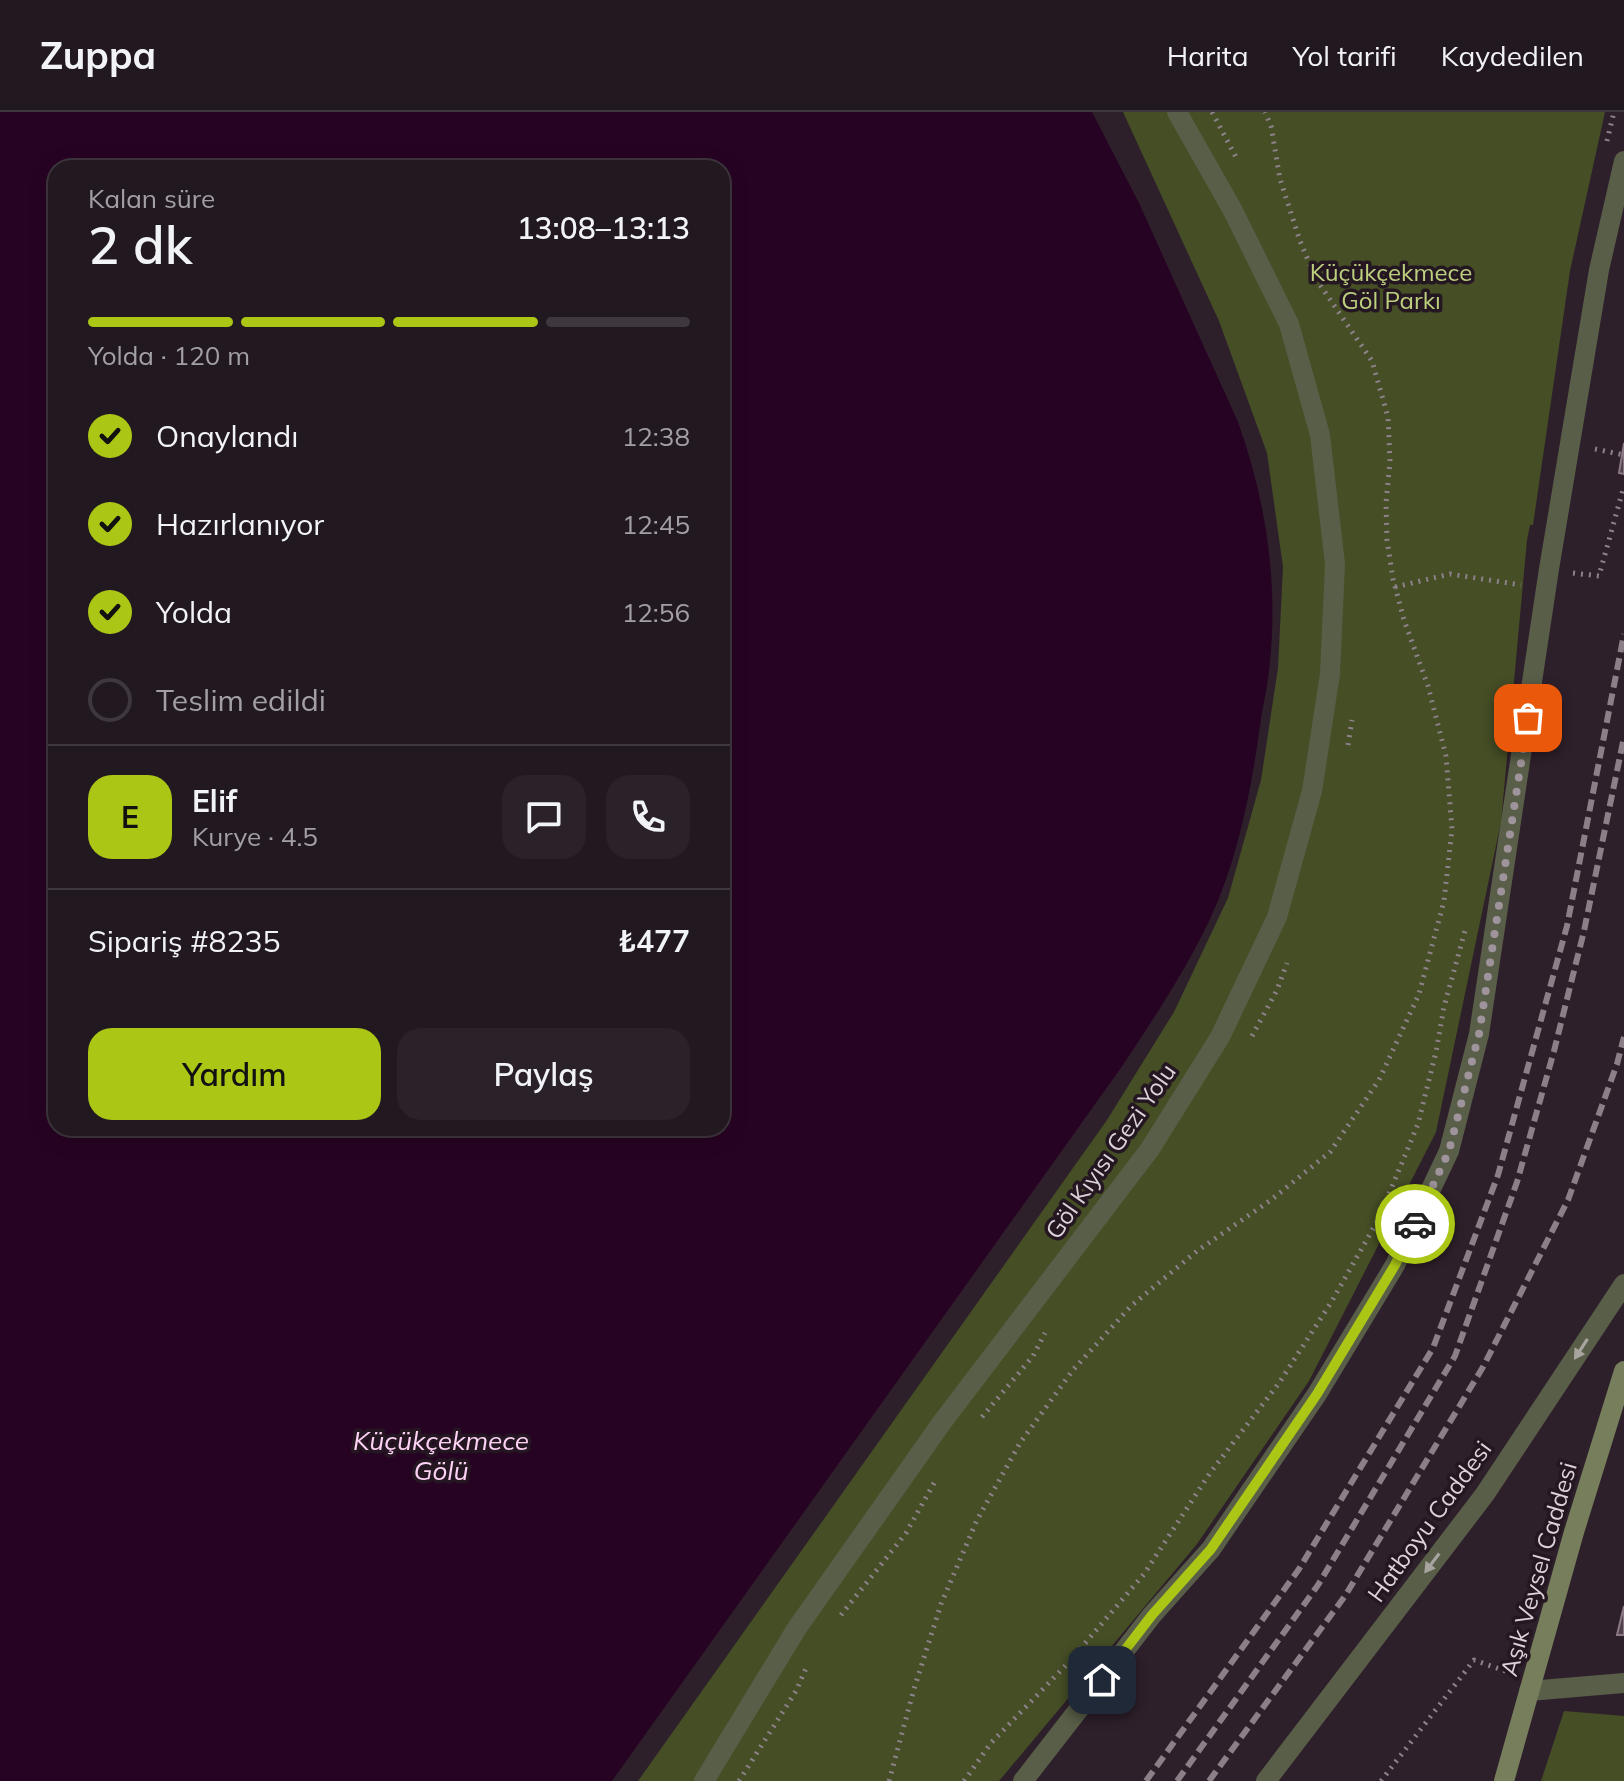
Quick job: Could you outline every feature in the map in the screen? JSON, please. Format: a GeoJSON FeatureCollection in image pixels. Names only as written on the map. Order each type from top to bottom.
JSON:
{"type":"FeatureCollection","features":[{"type":"Feature","properties":{"kind":"main road","name":"Aşık Veysel Caddesi"},"geometry":{"type":"LineString","coordinates":[[1504,1781],[1574,1532],[1624,1371]]}},
{"type":"Feature","properties":{"kind":"street","name":"Göl Kıyısı Gezi Yolu"},"geometry":{"type":"LineString","coordinates":[[704,1781],[797,1628],[943,1421],[1150,1149],[1212,1049],[1277,917],[1312,791],[1330,674],[1335,564],[1320,435],[1289,324],[1232,209],[1177,112]]}},
{"type":"Feature","properties":{"kind":"street"},"geometry":{"type":"LineString","coordinates":[[1023,1781],[1152,1615],[1211,1549],[1317,1394],[1395,1265],[1449,1151],[1479,1034],[1549,569],[1599,270],[1624,161]]}},
{"type":"Feature","properties":{"kind":"street","name":"Hatboyu Caddesi"},"geometry":{"type":"LineString","coordinates":[[1266,1781],[1485,1494],[1624,1284]]}},
{"type":"Feature","properties":{"kind":"street"},"geometry":{"type":"LineString","coordinates":[[1529,1691],[1624,1683]]}},
{"type":"Feature","properties":{"kind":"path"},"geometry":{"type":"LineString","coordinates":[[1212,112],[1243,170]]}},
{"type":"Feature","properties":{"kind":"path"},"geometry":{"type":"LineString","coordinates":[[1566,572],[1599,576],[1624,486]]}},
{"type":"Feature","properties":{"kind":"path"},"geometry":{"type":"LineString","coordinates":[[1395,587],[1450,574],[1530,587]]}},
{"type":"Feature","properties":{"kind":"path"},"geometry":{"type":"LineString","coordinates":[[1348,747],[1352,718]]}},
{"type":"Feature","properties":{"kind":"path"},"geometry":{"type":"LineString","coordinates":[[964,1781],[991,1743],[1070,1661],[1144,1574],[1210,1473],[1279,1383],[1332,1301],[1379,1218],[1418,1124],[1444,1007],[1469,918]]}},
{"type":"Feature","properties":{"kind":"path"},"geometry":{"type":"LineString","coordinates":[[1251,1038],[1277,990],[1291,951]]}},
{"type":"Feature","properties":{"kind":"path"},"geometry":{"type":"LineString","coordinates":[[978,1422],[1033,1356],[1052,1321]]}},
{"type":"Feature","properties":{"kind":"path"},"geometry":{"type":"LineString","coordinates":[[836,1621],[906,1533],[938,1476]]}},
{"type":"Feature","properties":{"kind":"path"},"geometry":{"type":"LineString","coordinates":[[739,1781],[796,1691],[813,1654]]}},
{"type":"Feature","properties":{"kind":"path"},"geometry":{"type":"LineString","coordinates":[[1381,1781],[1474,1660],[1508,1672]]}},
{"type":"Feature","properties":{"kind":"green space","name":"Küçükçekmece Göl Parkı"},"geometry":{"type":"Polygon","coordinates":[[[1123,112],[1605,112],[1570,271],[1533,525],[1530,525],[1527,540],[1501,822],[1436,1132],[1309,1381],[1197,1544],[999,1781],[638,1781],[1107,1120],[1174,1012],[1228,898],[1261,780],[1278,668],[1283,567],[1267,453],[1219,321],[1123,112]]]}},
{"type":"Feature","properties":{"kind":"green space"},"geometry":{"type":"Polygon","coordinates":[[[1564,1711],[1624,1716],[1624,1781],[1541,1781],[1564,1711]]]}},
{"type":"Feature","properties":{"kind":"water","name":"Küçükçekmece Gölü"},"geometry":{"type":"Polygon","coordinates":[[[0,112],[1092,112],[1139,203],[1238,422],[1256,483],[1268,545],[1272,640],[1242,824],[1220,896],[1201,938],[1123,1065],[612,1781],[0,1781],[0,112]]]}},
{"type":"Feature","properties":{"kind":"building"},"geometry":{"type":"Polygon","coordinates":[[[1624,443],[1624,474],[1619,473],[1624,443]]]}},
{"type":"Feature","properties":{"kind":"building"},"geometry":{"type":"Polygon","coordinates":[[[1624,1606],[1624,1635],[1617,1635],[1624,1606]]]}},
{"type":"Feature","properties":{"kind":"railway"},"geometry":{"type":"LineString","coordinates":[[1146,1781],[1299,1569],[1433,1348],[1498,1175],[1567,926],[1624,634]]}},
{"type":"Feature","properties":{"kind":"railway"},"geometry":{"type":"LineString","coordinates":[[1177,1781],[1318,1585],[1455,1356],[1517,1182],[1554,1051],[1584,931],[1624,737]]}},
{"type":"Feature","properties":{"kind":"railway"},"geometry":{"type":"LineString","coordinates":[[1209,1781],[1345,1596],[1483,1367],[1568,1200],[1624,1037]]}},
{"type":"Feature","properties":{"kind":"way so far"},"geometry":{"type":"LineString","coordinates":[[1415,1224],[1449,1151],[1479,1034],[1528,718]]}},
{"type":"Feature","properties":{"kind":"route"},"geometry":{"type":"LineString","coordinates":[[1102,1680],[1152,1615],[1211,1549],[1317,1394],[1395,1265],[1415,1224]]}}]}
